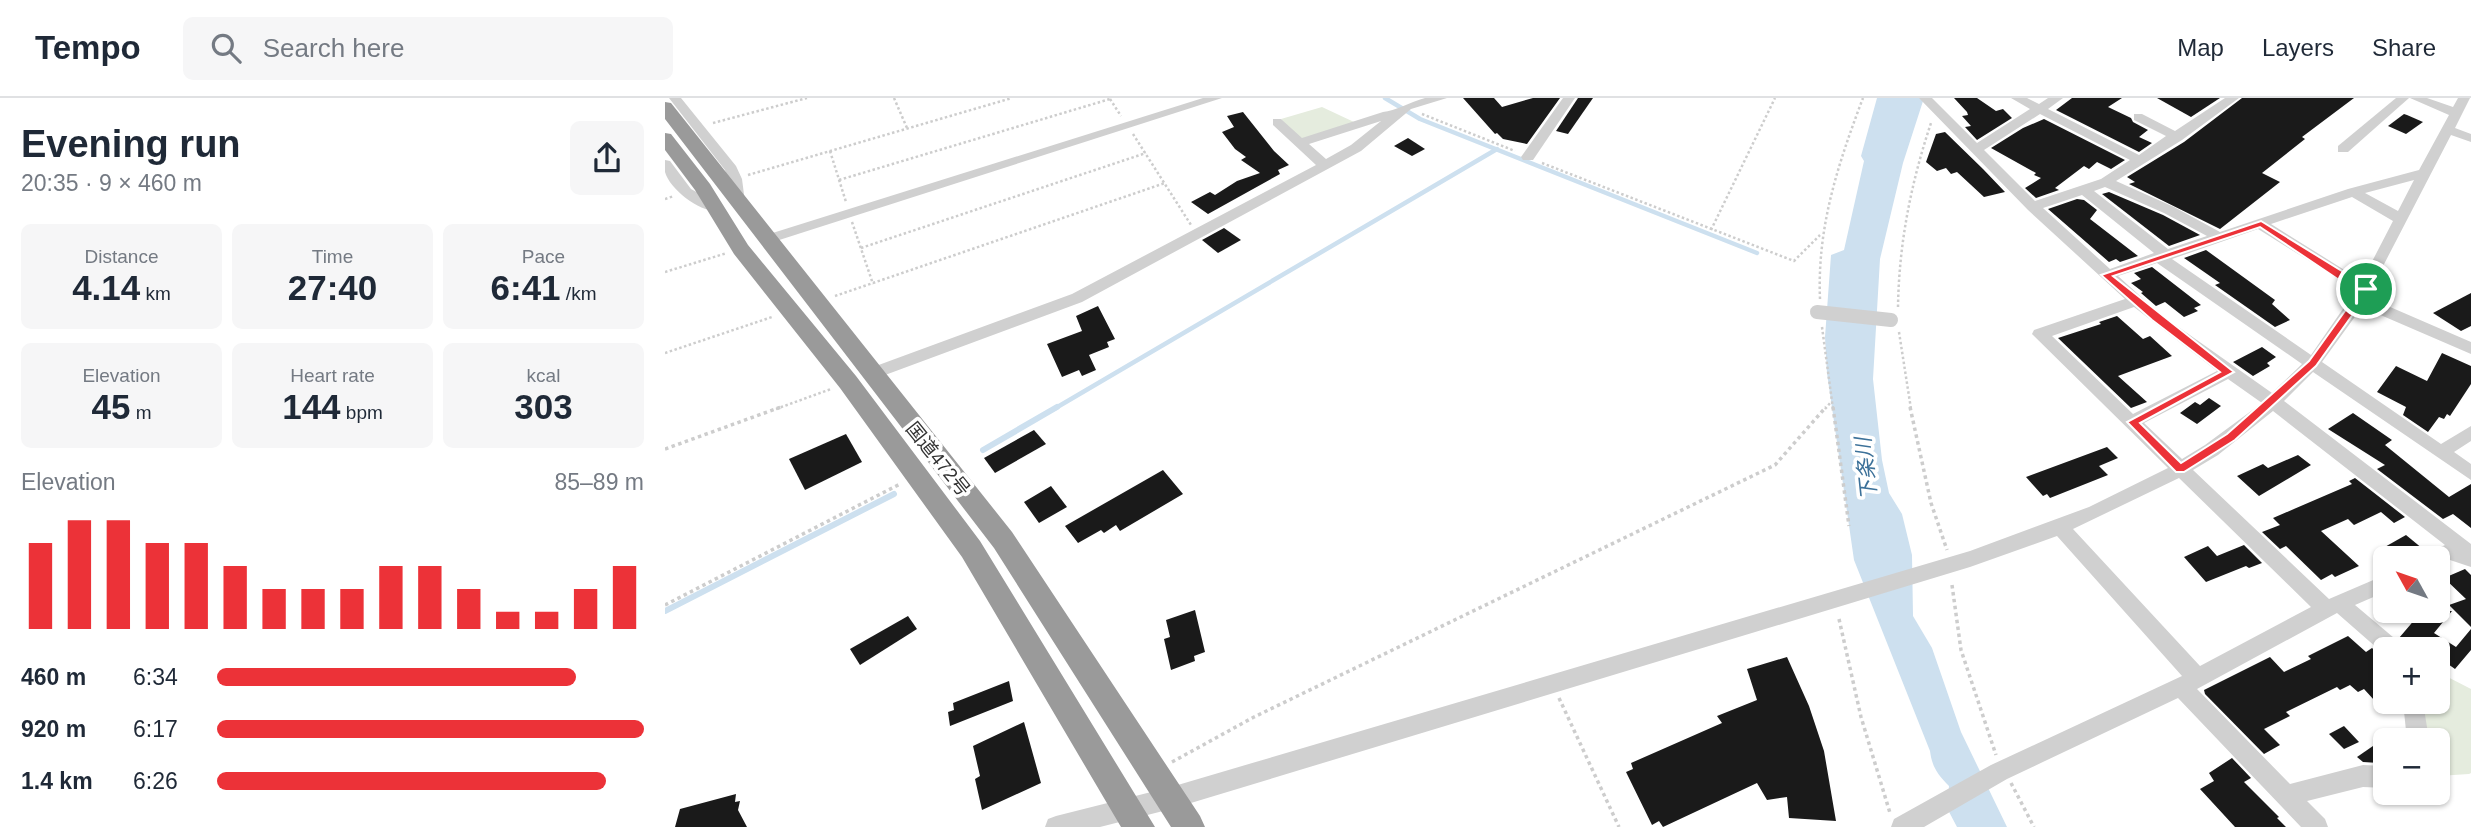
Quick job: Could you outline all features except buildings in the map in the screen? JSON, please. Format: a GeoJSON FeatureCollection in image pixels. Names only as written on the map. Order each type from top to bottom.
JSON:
{"type":"FeatureCollection","features":[{"type":"Feature","properties":{"kind":"highway","name":"国道472号"},"geometry":{"type":"LineString","coordinates":[[665,107],[719,186],[741,249],[790,310],[859,378],[1003,540],[1189,827]]}},
{"type":"Feature","properties":{"kind":"highway","name":"国道472号"},"geometry":{"type":"LineString","coordinates":[[665,138],[719,186],[768,239],[817,304],[916,475],[971,549],[1134,818]]}},
{"type":"Feature","properties":{"kind":"street"},"geometry":{"type":"LineString","coordinates":[[665,164],[686,192],[719,186],[698,128],[675,98]]}},
{"type":"Feature","properties":{"kind":"street"},"geometry":{"type":"LineString","coordinates":[[768,239],[1216,98]]}},
{"type":"Feature","properties":{"kind":"street"},"geometry":{"type":"LineString","coordinates":[[1395,98],[1407,107]]}},
{"type":"Feature","properties":{"kind":"street"},"geometry":{"type":"LineString","coordinates":[[859,378],[1077,298],[1356,148],[1407,107],[1441,98]]}},
{"type":"Feature","properties":{"kind":"street"},"geometry":{"type":"LineString","coordinates":[[1528,157],[1569,98]]}},
{"type":"Feature","properties":{"kind":"street"},"geometry":{"type":"LineString","coordinates":[[2017,98],[2141,161]]}},
{"type":"Feature","properties":{"kind":"street"},"geometry":{"type":"LineString","coordinates":[[1977,148],[2057,98]]}},
{"type":"Feature","properties":{"kind":"street"},"geometry":{"type":"LineString","coordinates":[[2343,149],[2403,98]]}},
{"type":"Feature","properties":{"kind":"street"},"geometry":{"type":"LineString","coordinates":[[2416,98],[2456,113]]}},
{"type":"Feature","properties":{"kind":"street"},"geometry":{"type":"LineString","coordinates":[[1056,827],[1134,818],[1163,785],[1556,682],[1844,595],[1950,573],[2060,527],[2180,469],[2231,437],[2313,364],[2363,294],[2464,98]]}},
{"type":"Feature","properties":{"kind":"street"},"geometry":{"type":"LineString","coordinates":[[2033,206],[2106,182],[2232,99]]}},
{"type":"Feature","properties":{"kind":"street"},"geometry":{"type":"LineString","coordinates":[[1934,107],[2106,275],[2228,372],[2377,479],[2471,555]]}},
{"type":"Feature","properties":{"kind":"street"},"geometry":{"type":"LineString","coordinates":[[1300,143],[1387,115],[1394,118]]}},
{"type":"Feature","properties":{"kind":"street"},"geometry":{"type":"LineString","coordinates":[[2138,117],[2177,136]]}},
{"type":"Feature","properties":{"kind":"street"},"geometry":{"type":"LineString","coordinates":[[1277,122],[1324,165]]}},
{"type":"Feature","properties":{"kind":"street"},"geometry":{"type":"LineString","coordinates":[[2448,131],[2471,138]]}},
{"type":"Feature","properties":{"kind":"street"},"geometry":{"type":"LineString","coordinates":[[2106,275],[2353,192],[2424,173]]}},
{"type":"Feature","properties":{"kind":"street"},"geometry":{"type":"LineString","coordinates":[[2106,182],[2221,237]]}},
{"type":"Feature","properties":{"kind":"street"},"geometry":{"type":"LineString","coordinates":[[2085,190],[2162,257],[2471,473]]}},
{"type":"Feature","properties":{"kind":"street"},"geometry":{"type":"LineString","coordinates":[[2353,192],[2401,219]]}},
{"type":"Feature","properties":{"kind":"street"},"geometry":{"type":"LineString","coordinates":[[2261,223],[2349,281],[2363,294],[2466,341]]}},
{"type":"Feature","properties":{"kind":"street"},"geometry":{"type":"LineString","coordinates":[[2136,300],[2041,334],[2180,469],[2333,606],[2376,637]]}},
{"type":"Feature","properties":{"kind":"street"},"geometry":{"type":"LineString","coordinates":[[1817,312],[1895,321]]}},
{"type":"Feature","properties":{"kind":"street"},"geometry":{"type":"LineString","coordinates":[[2132,422],[2228,372]]}},
{"type":"Feature","properties":{"kind":"street"},"geometry":{"type":"LineString","coordinates":[[2442,452],[2471,432]]}},
{"type":"Feature","properties":{"kind":"street"},"geometry":{"type":"LineString","coordinates":[[2060,527],[2189,682],[2316,827]]}},
{"type":"Feature","properties":{"kind":"street"},"geometry":{"type":"LineString","coordinates":[[2450,551],[2471,561]]}},
{"type":"Feature","properties":{"kind":"street"},"geometry":{"type":"LineString","coordinates":[[1899,823],[2189,682],[2333,606],[2373,588]]}},
{"type":"Feature","properties":{"kind":"street"},"geometry":{"type":"LineString","coordinates":[[2289,796],[2363,776],[2373,777]]}},
{"type":"Feature","properties":{"kind":"path"},"geometry":{"type":"LineString","coordinates":[[698,128],[807,98]]}},
{"type":"Feature","properties":{"kind":"path"},"geometry":{"type":"LineString","coordinates":[[894,98],[907,128]]}},
{"type":"Feature","properties":{"kind":"path"},"geometry":{"type":"LineString","coordinates":[[719,186],[1012,98]]}},
{"type":"Feature","properties":{"kind":"path"},"geometry":{"type":"LineString","coordinates":[[839,180],[1110,98],[1198,235]]}},
{"type":"Feature","properties":{"kind":"path"},"geometry":{"type":"LineString","coordinates":[[1711,230],[1775,98]]}},
{"type":"Feature","properties":{"kind":"path"},"geometry":{"type":"LineString","coordinates":[[1407,107],[1794,261],[1820,235]]}},
{"type":"Feature","properties":{"kind":"path"},"geometry":{"type":"LineString","coordinates":[[1934,107],[1910,197],[1901,245],[1895,321],[1931,503],[1950,573],[1967,674],[2002,771],[2034,827]]}},
{"type":"Feature","properties":{"kind":"path"},"geometry":{"type":"LineString","coordinates":[[860,248],[1146,153]]}},
{"type":"Feature","properties":{"kind":"path"},"geometry":{"type":"LineString","coordinates":[[817,304],[1165,183]]}},
{"type":"Feature","properties":{"kind":"path"},"geometry":{"type":"LineString","coordinates":[[665,272],[741,249]]}},
{"type":"Feature","properties":{"kind":"path"},"geometry":{"type":"LineString","coordinates":[[1817,312],[1818,277]]}},
{"type":"Feature","properties":{"kind":"path"},"geometry":{"type":"LineString","coordinates":[[665,353],[790,310]]}},
{"type":"Feature","properties":{"kind":"path"},"geometry":{"type":"LineString","coordinates":[[665,449],[859,378]]}},
{"type":"Feature","properties":{"kind":"path"},"geometry":{"type":"LineString","coordinates":[[1163,785],[1254,718],[1775,465],[1831,402]]}},
{"type":"Feature","properties":{"kind":"path"},"geometry":{"type":"LineString","coordinates":[[665,605],[916,475]]}},
{"type":"Feature","properties":{"kind":"path"},"geometry":{"type":"LineString","coordinates":[[1839,619],[1874,764],[1899,823]]}},
{"type":"Feature","properties":{"kind":"path"},"geometry":{"type":"LineString","coordinates":[[1556,682],[1560,703],[1619,827]]}},
{"type":"Feature","properties":{"kind":"shaded area"},"geometry":{"type":"Polygon","coordinates":[[[1322,107],[1354,122],[1307,138],[1298,138],[1281,119],[1322,107]]]}},
{"type":"Feature","properties":{"kind":"shaded area"},"geometry":{"type":"Polygon","coordinates":[[[2450,678],[2471,689],[2471,773],[2450,775],[2450,728],[2424,728],[2423,714],[2450,714],[2450,678]]]}},
{"type":"Feature","properties":{"kind":"water","name":"下条川"},"geometry":{"type":"Polygon","coordinates":[[[1877,98],[1924,98],[1903,163],[1880,259],[1873,379],[1882,460],[1889,493],[1902,514],[1912,555],[1913,616],[1932,648],[1961,732],[2007,827],[1957,827],[1947,808],[1949,786],[1934,766],[1854,560],[1827,373],[1825,337],[1831,255],[1844,250],[1864,161],[1861,156],[1877,98]]]}},
{"type":"Feature","properties":{"kind":"waterway"},"geometry":{"type":"LineString","coordinates":[[1385,98],[1420,119],[1496,149]]}},
{"type":"Feature","properties":{"kind":"waterway"},"geometry":{"type":"LineString","coordinates":[[1054,409],[1496,149]]}},
{"type":"Feature","properties":{"kind":"waterway"},"geometry":{"type":"LineString","coordinates":[[1496,149],[1757,253]]}},
{"type":"Feature","properties":{"kind":"waterway"},"geometry":{"type":"LineString","coordinates":[[983,450],[1057,407]]}},
{"type":"Feature","properties":{"kind":"waterway"},"geometry":{"type":"LineString","coordinates":[[665,611],[894,494]]}},
{"type":"Feature","properties":{"kind":"route"},"geometry":{"type":"LineString","coordinates":[[2261,223],[2349,281],[2366,289],[2313,364],[2231,437],[2180,469],[2132,422],[2228,372],[2155,318],[2106,275],[2261,223]]}}]}
